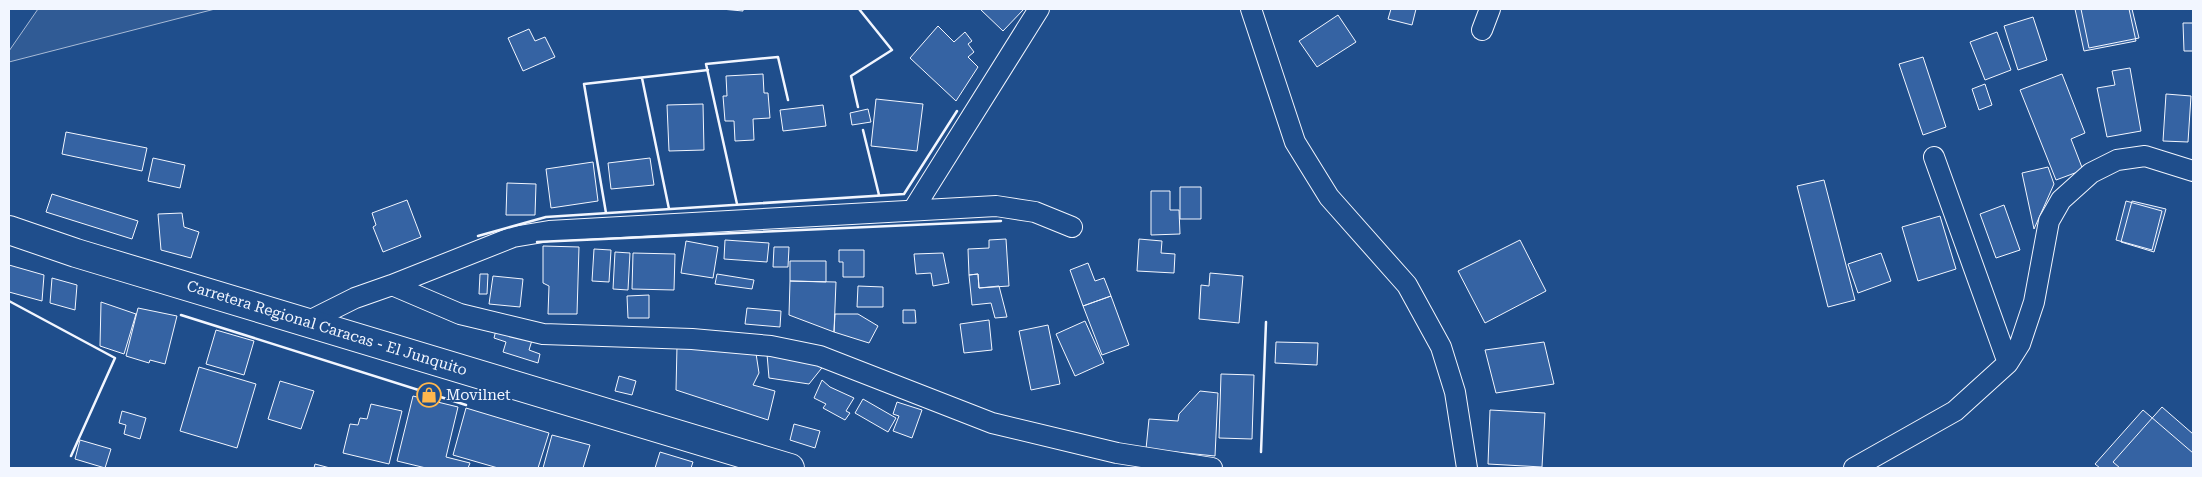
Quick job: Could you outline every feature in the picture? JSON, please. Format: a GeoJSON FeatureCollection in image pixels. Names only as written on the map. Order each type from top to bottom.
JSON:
{"type":"FeatureCollection","features":[{"type":"Feature","properties":{"kind":"main road","name":"Carretera Regional Caracas - El Junquito"},"geometry":{"type":"LineString","coordinates":[[9,230],[76,253],[790,468]]}},
{"type":"Feature","properties":{"kind":"street"},"geometry":{"type":"LineString","coordinates":[[913,210],[1039,9]]}},
{"type":"Feature","properties":{"kind":"street"},"geometry":{"type":"LineString","coordinates":[[1251,9],[1295,142],[1329,197],[1407,285],[1441,348],[1455,392],[1467,468]]}},
{"type":"Feature","properties":{"kind":"street"},"geometry":{"type":"LineString","coordinates":[[1482,30],[1490,9]]}},
{"type":"Feature","properties":{"kind":"street"},"geometry":{"type":"LineString","coordinates":[[1854,468],[1955,411],[2008,364],[2020,344],[2034,302],[2049,221],[2062,200],[2091,173],[2117,160],[2145,156],[2193,171]]}},
{"type":"Feature","properties":{"kind":"street"},"geometry":{"type":"LineString","coordinates":[[1934,157],[2008,364]]}},
{"type":"Feature","properties":{"kind":"street"},"geometry":{"type":"LineString","coordinates":[[306,322],[355,298],[513,237],[549,231],[996,206],[1036,212],[1072,227]]}},
{"type":"Feature","properties":{"kind":"street"},"geometry":{"type":"LineString","coordinates":[[392,285],[460,314],[543,334],[692,339],[772,346],[820,356],[992,423],[1117,453],[1212,468]]}},
{"type":"Feature","properties":{"kind":"shaded area"},"geometry":{"type":"Polygon","coordinates":[[[38,9],[215,9],[9,62],[9,51],[38,9]]]}},
{"type":"Feature","properties":{"kind":"building"},"geometry":{"type":"Polygon","coordinates":[[[721,9],[743,9],[743,11],[721,9]]]}},
{"type":"Feature","properties":{"kind":"building"},"geometry":{"type":"Polygon","coordinates":[[[980,9],[1024,9],[1003,31],[980,9]]]}},
{"type":"Feature","properties":{"kind":"building"},"geometry":{"type":"Polygon","coordinates":[[[1391,9],[1416,9],[1412,25],[1388,19],[1391,9]]]}},
{"type":"Feature","properties":{"kind":"building"},"geometry":{"type":"Polygon","coordinates":[[[2075,9],[2129,9],[2136,41],[2084,51],[2075,9]]]}},
{"type":"Feature","properties":{"kind":"building"},"geometry":{"type":"Polygon","coordinates":[[[2081,9],[2132,9],[2139,38],[2089,48],[2081,9]]]}},
{"type":"Feature","properties":{"kind":"building"},"geometry":{"type":"Polygon","coordinates":[[[1338,15],[1356,42],[1317,67],[1299,41],[1338,15]]]}},
{"type":"Feature","properties":{"kind":"building"},"geometry":{"type":"Polygon","coordinates":[[[2033,17],[2047,60],[2018,70],[2004,26],[2033,17]]]}},
{"type":"Feature","properties":{"kind":"building"},"geometry":{"type":"Polygon","coordinates":[[[2183,23],[2193,23],[2193,51],[2184,51],[2183,23]]]}},
{"type":"Feature","properties":{"kind":"building"},"geometry":{"type":"Polygon","coordinates":[[[938,26],[954,42],[965,32],[972,41],[968,44],[974,52],[968,57],[978,67],[956,101],[910,58],[938,26]]]}},
{"type":"Feature","properties":{"kind":"building"},"geometry":{"type":"Polygon","coordinates":[[[529,29],[535,41],[545,37],[555,57],[523,71],[508,38],[529,29]]]}},
{"type":"Feature","properties":{"kind":"building"},"geometry":{"type":"Polygon","coordinates":[[[1997,32],[2011,70],[1985,80],[1970,42],[1997,32]]]}},
{"type":"Feature","properties":{"kind":"building"},"geometry":{"type":"Polygon","coordinates":[[[1923,57],[1946,127],[1923,135],[1899,64],[1923,57]]]}},
{"type":"Feature","properties":{"kind":"building"},"geometry":{"type":"Polygon","coordinates":[[[2130,68],[2141,131],[2107,137],[2097,88],[2115,85],[2112,71],[2130,68]]]}},
{"type":"Feature","properties":{"kind":"building"},"geometry":{"type":"Polygon","coordinates":[[[763,74],[764,93],[768,93],[770,118],[753,119],[754,140],[735,141],[734,121],[725,121],[723,96],[727,96],[726,76],[763,74]]]}},
{"type":"Feature","properties":{"kind":"building"},"geometry":{"type":"Polygon","coordinates":[[[2062,74],[2085,133],[2071,139],[2083,170],[2056,180],[2020,90],[2062,74]]]}},
{"type":"Feature","properties":{"kind":"building"},"geometry":{"type":"Polygon","coordinates":[[[1985,84],[1992,105],[1979,110],[1972,89],[1985,84]]]}},
{"type":"Feature","properties":{"kind":"building"},"geometry":{"type":"Polygon","coordinates":[[[2166,94],[2191,96],[2188,142],[2163,141],[2166,94]]]}},
{"type":"Feature","properties":{"kind":"building"},"geometry":{"type":"Polygon","coordinates":[[[876,99],[923,104],[917,151],[871,146],[876,99]]]}},
{"type":"Feature","properties":{"kind":"building"},"geometry":{"type":"Polygon","coordinates":[[[703,104],[704,150],[669,151],[667,105],[703,104]]]}},
{"type":"Feature","properties":{"kind":"building"},"geometry":{"type":"Polygon","coordinates":[[[823,105],[826,126],[783,131],[780,110],[823,105]]]}},
{"type":"Feature","properties":{"kind":"building"},"geometry":{"type":"Polygon","coordinates":[[[868,109],[871,122],[852,125],[850,113],[868,109]]]}},
{"type":"Feature","properties":{"kind":"building"},"geometry":{"type":"Polygon","coordinates":[[[66,132],[147,148],[142,171],[62,154],[66,132]]]}},
{"type":"Feature","properties":{"kind":"building"},"geometry":{"type":"Polygon","coordinates":[[[153,158],[185,165],[180,188],[148,181],[153,158]]]}},
{"type":"Feature","properties":{"kind":"building"},"geometry":{"type":"Polygon","coordinates":[[[650,158],[654,185],[611,189],[608,163],[650,158]]]}},
{"type":"Feature","properties":{"kind":"building"},"geometry":{"type":"Polygon","coordinates":[[[593,162],[598,201],[551,208],[546,169],[593,162]]]}},
{"type":"Feature","properties":{"kind":"building"},"geometry":{"type":"Polygon","coordinates":[[[2048,167],[2054,184],[2034,229],[2022,173],[2048,167]]]}},
{"type":"Feature","properties":{"kind":"building"},"geometry":{"type":"Polygon","coordinates":[[[1824,180],[1855,300],[1828,307],[1797,186],[1824,180]]]}},
{"type":"Feature","properties":{"kind":"building"},"geometry":{"type":"Polygon","coordinates":[[[507,183],[536,184],[535,215],[506,215],[507,183]]]}},
{"type":"Feature","properties":{"kind":"building"},"geometry":{"type":"Polygon","coordinates":[[[1180,187],[1201,187],[1201,219],[1180,219],[1180,187]]]}},
{"type":"Feature","properties":{"kind":"building"},"geometry":{"type":"Polygon","coordinates":[[[1151,191],[1170,191],[1170,210],[1179,210],[1180,234],[1151,235],[1151,191]]]}},
{"type":"Feature","properties":{"kind":"building"},"geometry":{"type":"Polygon","coordinates":[[[52,194],[138,221],[132,239],[46,212],[52,194]]]}},
{"type":"Feature","properties":{"kind":"building"},"geometry":{"type":"Polygon","coordinates":[[[407,200],[421,237],[383,252],[373,227],[376,225],[372,213],[407,200]]]}},
{"type":"Feature","properties":{"kind":"building"},"geometry":{"type":"Polygon","coordinates":[[[2126,201],[2162,211],[2152,250],[2116,240],[2126,201]]]}},
{"type":"Feature","properties":{"kind":"building"},"geometry":{"type":"Polygon","coordinates":[[[2132,201],[2166,209],[2154,252],[2121,242],[2132,201]]]}},
{"type":"Feature","properties":{"kind":"building"},"geometry":{"type":"Polygon","coordinates":[[[2004,205],[2020,250],[1996,258],[1980,214],[2004,205]]]}},
{"type":"Feature","properties":{"kind":"building"},"geometry":{"type":"Polygon","coordinates":[[[182,213],[184,227],[199,232],[191,258],[161,250],[158,214],[182,213]]]}},
{"type":"Feature","properties":{"kind":"building"},"geometry":{"type":"Polygon","coordinates":[[[1940,216],[1956,269],[1918,281],[1902,227],[1940,216]]]}},
{"type":"Feature","properties":{"kind":"building"},"geometry":{"type":"Polygon","coordinates":[[[1006,239],[1009,286],[979,288],[978,274],[969,275],[968,249],[989,248],[989,240],[1006,239]]]}},
{"type":"Feature","properties":{"kind":"building"},"geometry":{"type":"Polygon","coordinates":[[[1139,239],[1162,241],[1161,253],[1175,254],[1174,273],[1137,271],[1139,239]]]}},
{"type":"Feature","properties":{"kind":"building"},"geometry":{"type":"Polygon","coordinates":[[[725,240],[769,243],[767,262],[724,259],[725,240]]]}},
{"type":"Feature","properties":{"kind":"building"},"geometry":{"type":"Polygon","coordinates":[[[1520,240],[1546,291],[1485,323],[1458,271],[1520,240]]]}},
{"type":"Feature","properties":{"kind":"building"},"geometry":{"type":"Polygon","coordinates":[[[686,241],[718,247],[713,278],[681,273],[686,241]]]}},
{"type":"Feature","properties":{"kind":"building"},"geometry":{"type":"Polygon","coordinates":[[[543,246],[579,247],[577,314],[548,314],[549,286],[543,283],[543,246]]]}},
{"type":"Feature","properties":{"kind":"building"},"geometry":{"type":"Polygon","coordinates":[[[774,247],[789,247],[788,267],[773,267],[774,247]]]}},
{"type":"Feature","properties":{"kind":"building"},"geometry":{"type":"Polygon","coordinates":[[[594,249],[611,250],[609,282],[592,281],[594,249]]]}},
{"type":"Feature","properties":{"kind":"building"},"geometry":{"type":"Polygon","coordinates":[[[839,250],[864,250],[864,277],[843,277],[843,262],[839,262],[839,250]]]}},
{"type":"Feature","properties":{"kind":"building"},"geometry":{"type":"Polygon","coordinates":[[[615,252],[630,253],[628,290],[613,289],[615,252]]]}},
{"type":"Feature","properties":{"kind":"building"},"geometry":{"type":"Polygon","coordinates":[[[633,253],[675,254],[674,290],[632,289],[633,253]]]}},
{"type":"Feature","properties":{"kind":"building"},"geometry":{"type":"Polygon","coordinates":[[[943,253],[949,283],[933,286],[931,273],[916,274],[914,254],[943,253]]]}},
{"type":"Feature","properties":{"kind":"building"},"geometry":{"type":"Polygon","coordinates":[[[1881,253],[1891,281],[1858,293],[1848,264],[1881,253]]]}},
{"type":"Feature","properties":{"kind":"building"},"geometry":{"type":"Polygon","coordinates":[[[790,261],[826,261],[826,282],[790,281],[790,261]]]}},
{"type":"Feature","properties":{"kind":"building"},"geometry":{"type":"Polygon","coordinates":[[[1088,263],[1095,281],[1104,278],[1111,296],[1083,306],[1070,270],[1088,263]]]}},
{"type":"Feature","properties":{"kind":"building"},"geometry":{"type":"Polygon","coordinates":[[[9,265],[44,275],[42,301],[9,292],[9,265]]]}},
{"type":"Feature","properties":{"kind":"building"},"geometry":{"type":"Polygon","coordinates":[[[1210,273],[1243,276],[1239,323],[1199,319],[1201,285],[1209,286],[1210,273]]]}},
{"type":"Feature","properties":{"kind":"building"},"geometry":{"type":"Polygon","coordinates":[[[480,274],[488,274],[487,294],[479,294],[480,274]]]}},
{"type":"Feature","properties":{"kind":"building"},"geometry":{"type":"Polygon","coordinates":[[[717,274],[754,280],[752,289],[715,284],[717,274]]]}},
{"type":"Feature","properties":{"kind":"building"},"geometry":{"type":"Polygon","coordinates":[[[978,274],[979,288],[999,286],[1007,317],[995,318],[991,303],[972,305],[969,275],[978,274]]]}},
{"type":"Feature","properties":{"kind":"building"},"geometry":{"type":"Polygon","coordinates":[[[493,276],[523,279],[520,307],[489,304],[493,276]]]}},
{"type":"Feature","properties":{"kind":"building"},"geometry":{"type":"Polygon","coordinates":[[[52,278],[77,285],[75,310],[50,303],[52,278]]]}},
{"type":"Feature","properties":{"kind":"building"},"geometry":{"type":"Polygon","coordinates":[[[790,281],[836,282],[834,332],[789,315],[790,281]]]}},
{"type":"Feature","properties":{"kind":"building"},"geometry":{"type":"Polygon","coordinates":[[[858,286],[883,287],[883,307],[857,307],[858,286]]]}},
{"type":"Feature","properties":{"kind":"building"},"geometry":{"type":"Polygon","coordinates":[[[649,295],[649,318],[628,318],[627,296],[649,295]]]}},
{"type":"Feature","properties":{"kind":"building"},"geometry":{"type":"Polygon","coordinates":[[[1111,296],[1129,345],[1102,355],[1083,306],[1111,296]]]}},
{"type":"Feature","properties":{"kind":"building"},"geometry":{"type":"Polygon","coordinates":[[[101,302],[136,314],[124,354],[100,346],[101,302]]]}},
{"type":"Feature","properties":{"kind":"building"},"geometry":{"type":"Polygon","coordinates":[[[138,308],[177,316],[165,364],[150,360],[149,363],[126,356],[138,308]]]}},
{"type":"Feature","properties":{"kind":"building"},"geometry":{"type":"Polygon","coordinates":[[[747,308],[781,311],[780,327],[745,324],[747,308]]]}},
{"type":"Feature","properties":{"kind":"building"},"geometry":{"type":"Polygon","coordinates":[[[903,310],[915,310],[916,323],[903,323],[903,310]]]}},
{"type":"Feature","properties":{"kind":"building"},"geometry":{"type":"Polygon","coordinates":[[[835,314],[858,314],[878,326],[869,343],[834,332],[835,314]]]}},
{"type":"Feature","properties":{"kind":"building"},"geometry":{"type":"Polygon","coordinates":[[[989,320],[992,350],[964,353],[960,324],[989,320]]]}},
{"type":"Feature","properties":{"kind":"building"},"geometry":{"type":"Polygon","coordinates":[[[1085,321],[1104,363],[1075,376],[1056,334],[1085,321]]]}},
{"type":"Feature","properties":{"kind":"building"},"geometry":{"type":"Polygon","coordinates":[[[1048,325],[1060,384],[1031,390],[1019,331],[1048,325]]]}},
{"type":"Feature","properties":{"kind":"building"},"geometry":{"type":"Polygon","coordinates":[[[497,326],[533,337],[529,350],[540,354],[538,363],[503,352],[506,342],[494,338],[497,326]]]}},
{"type":"Feature","properties":{"kind":"building"},"geometry":{"type":"Polygon","coordinates":[[[216,330],[254,341],[244,375],[206,364],[216,330]]]}},
{"type":"Feature","properties":{"kind":"building"},"geometry":{"type":"Polygon","coordinates":[[[1276,342],[1318,343],[1317,365],[1275,363],[1276,342]]]}},
{"type":"Feature","properties":{"kind":"building"},"geometry":{"type":"Polygon","coordinates":[[[1544,342],[1554,384],[1496,393],[1485,350],[1544,342]]]}},
{"type":"Feature","properties":{"kind":"building"},"geometry":{"type":"Polygon","coordinates":[[[677,346],[755,347],[759,373],[753,385],[775,391],[768,420],[676,390],[677,346]]]}},
{"type":"Feature","properties":{"kind":"building"},"geometry":{"type":"Polygon","coordinates":[[[767,354],[825,364],[809,384],[769,378],[767,354]]]}},
{"type":"Feature","properties":{"kind":"building"},"geometry":{"type":"Polygon","coordinates":[[[199,367],[256,384],[237,448],[180,431],[199,367]]]}},
{"type":"Feature","properties":{"kind":"building"},"geometry":{"type":"Polygon","coordinates":[[[1221,374],[1254,375],[1252,439],[1219,438],[1221,374]]]}},
{"type":"Feature","properties":{"kind":"building"},"geometry":{"type":"Polygon","coordinates":[[[619,376],[636,381],[632,395],[615,391],[619,376]]]}},
{"type":"Feature","properties":{"kind":"building"},"geometry":{"type":"Polygon","coordinates":[[[822,380],[830,387],[854,398],[846,411],[850,413],[845,420],[823,408],[826,404],[814,398],[822,380]]]}},
{"type":"Feature","properties":{"kind":"building"},"geometry":{"type":"Polygon","coordinates":[[[280,381],[314,391],[301,429],[268,419],[280,381]]]}},
{"type":"Feature","properties":{"kind":"building"},"geometry":{"type":"Polygon","coordinates":[[[1200,391],[1218,393],[1215,456],[1146,449],[1149,419],[1178,421],[1179,414],[1200,391]]]}},
{"type":"Feature","properties":{"kind":"building"},"geometry":{"type":"Polygon","coordinates":[[[413,396],[458,407],[446,457],[470,463],[468,468],[426,468],[397,461],[413,396]]]}},
{"type":"Feature","properties":{"kind":"building"},"geometry":{"type":"Polygon","coordinates":[[[863,399],[896,418],[888,432],[855,413],[863,399]]]}},
{"type":"Feature","properties":{"kind":"building"},"geometry":{"type":"Polygon","coordinates":[[[897,402],[922,410],[912,438],[893,431],[899,416],[893,414],[897,402]]]}},
{"type":"Feature","properties":{"kind":"building"},"geometry":{"type":"Polygon","coordinates":[[[371,404],[402,411],[389,464],[343,453],[350,424],[358,425],[360,418],[367,419],[371,404]]]}},
{"type":"Feature","properties":{"kind":"building"},"geometry":{"type":"Polygon","coordinates":[[[2162,407],[2193,434],[2193,468],[2120,468],[2113,462],[2162,407]]]}},
{"type":"Feature","properties":{"kind":"building"},"geometry":{"type":"Polygon","coordinates":[[[466,408],[549,433],[538,468],[498,468],[453,455],[466,408]]]}},
{"type":"Feature","properties":{"kind":"building"},"geometry":{"type":"Polygon","coordinates":[[[1490,410],[1545,413],[1542,467],[1488,464],[1490,410]]]}},
{"type":"Feature","properties":{"kind":"building"},"geometry":{"type":"Polygon","coordinates":[[[2143,410],[2193,453],[2193,468],[2100,468],[2095,464],[2143,410]]]}},
{"type":"Feature","properties":{"kind":"building"},"geometry":{"type":"Polygon","coordinates":[[[122,411],[146,418],[140,439],[124,434],[126,425],[119,423],[122,411]]]}},
{"type":"Feature","properties":{"kind":"building"},"geometry":{"type":"Polygon","coordinates":[[[794,424],[820,431],[815,448],[790,440],[794,424]]]}},
{"type":"Feature","properties":{"kind":"building"},"geometry":{"type":"Polygon","coordinates":[[[552,435],[590,445],[583,468],[543,468],[552,435]]]}},
{"type":"Feature","properties":{"kind":"building"},"geometry":{"type":"Polygon","coordinates":[[[80,440],[111,449],[105,468],[75,459],[80,440]]]}},
{"type":"Feature","properties":{"kind":"building"},"geometry":{"type":"Polygon","coordinates":[[[660,452],[693,462],[691,468],[655,468],[660,452]]]}},
{"type":"Feature","properties":{"kind":"building"},"geometry":{"type":"Polygon","coordinates":[[[315,464],[330,468],[314,468],[315,464]]]}},
{"type":"Feature","properties":{"kind":"wall"},"geometry":{"type":"LineString","coordinates":[[858,107],[851,76],[892,50],[859,9]]}},
{"type":"Feature","properties":{"kind":"wall"},"geometry":{"type":"LineString","coordinates":[[737,204],[706,64],[778,57],[788,100]]}},
{"type":"Feature","properties":{"kind":"wall"},"geometry":{"type":"LineString","coordinates":[[606,213],[584,84],[708,70]]}},
{"type":"Feature","properties":{"kind":"wall"},"geometry":{"type":"LineString","coordinates":[[642,78],[669,209]]}},
{"type":"Feature","properties":{"kind":"wall"},"geometry":{"type":"LineString","coordinates":[[478,236],[546,217],[904,194],[957,111]]}},
{"type":"Feature","properties":{"kind":"wall"},"geometry":{"type":"LineString","coordinates":[[863,130],[879,195]]}},
{"type":"Feature","properties":{"kind":"wall"},"geometry":{"type":"LineString","coordinates":[[537,242],[1001,221]]}},
{"type":"Feature","properties":{"kind":"wall"},"geometry":{"type":"LineString","coordinates":[[9,301],[115,358],[71,456]]}},
{"type":"Feature","properties":{"kind":"wall"},"geometry":{"type":"LineString","coordinates":[[181,315],[466,405]]}},
{"type":"Feature","properties":{"kind":"wall"},"geometry":{"type":"LineString","coordinates":[[1261,452],[1266,322]]}},
{"type":"Feature","properties":{"kind":"place","name":"Movilnet"},"geometry":{"type":"Point","coordinates":[429,395]}}]}
